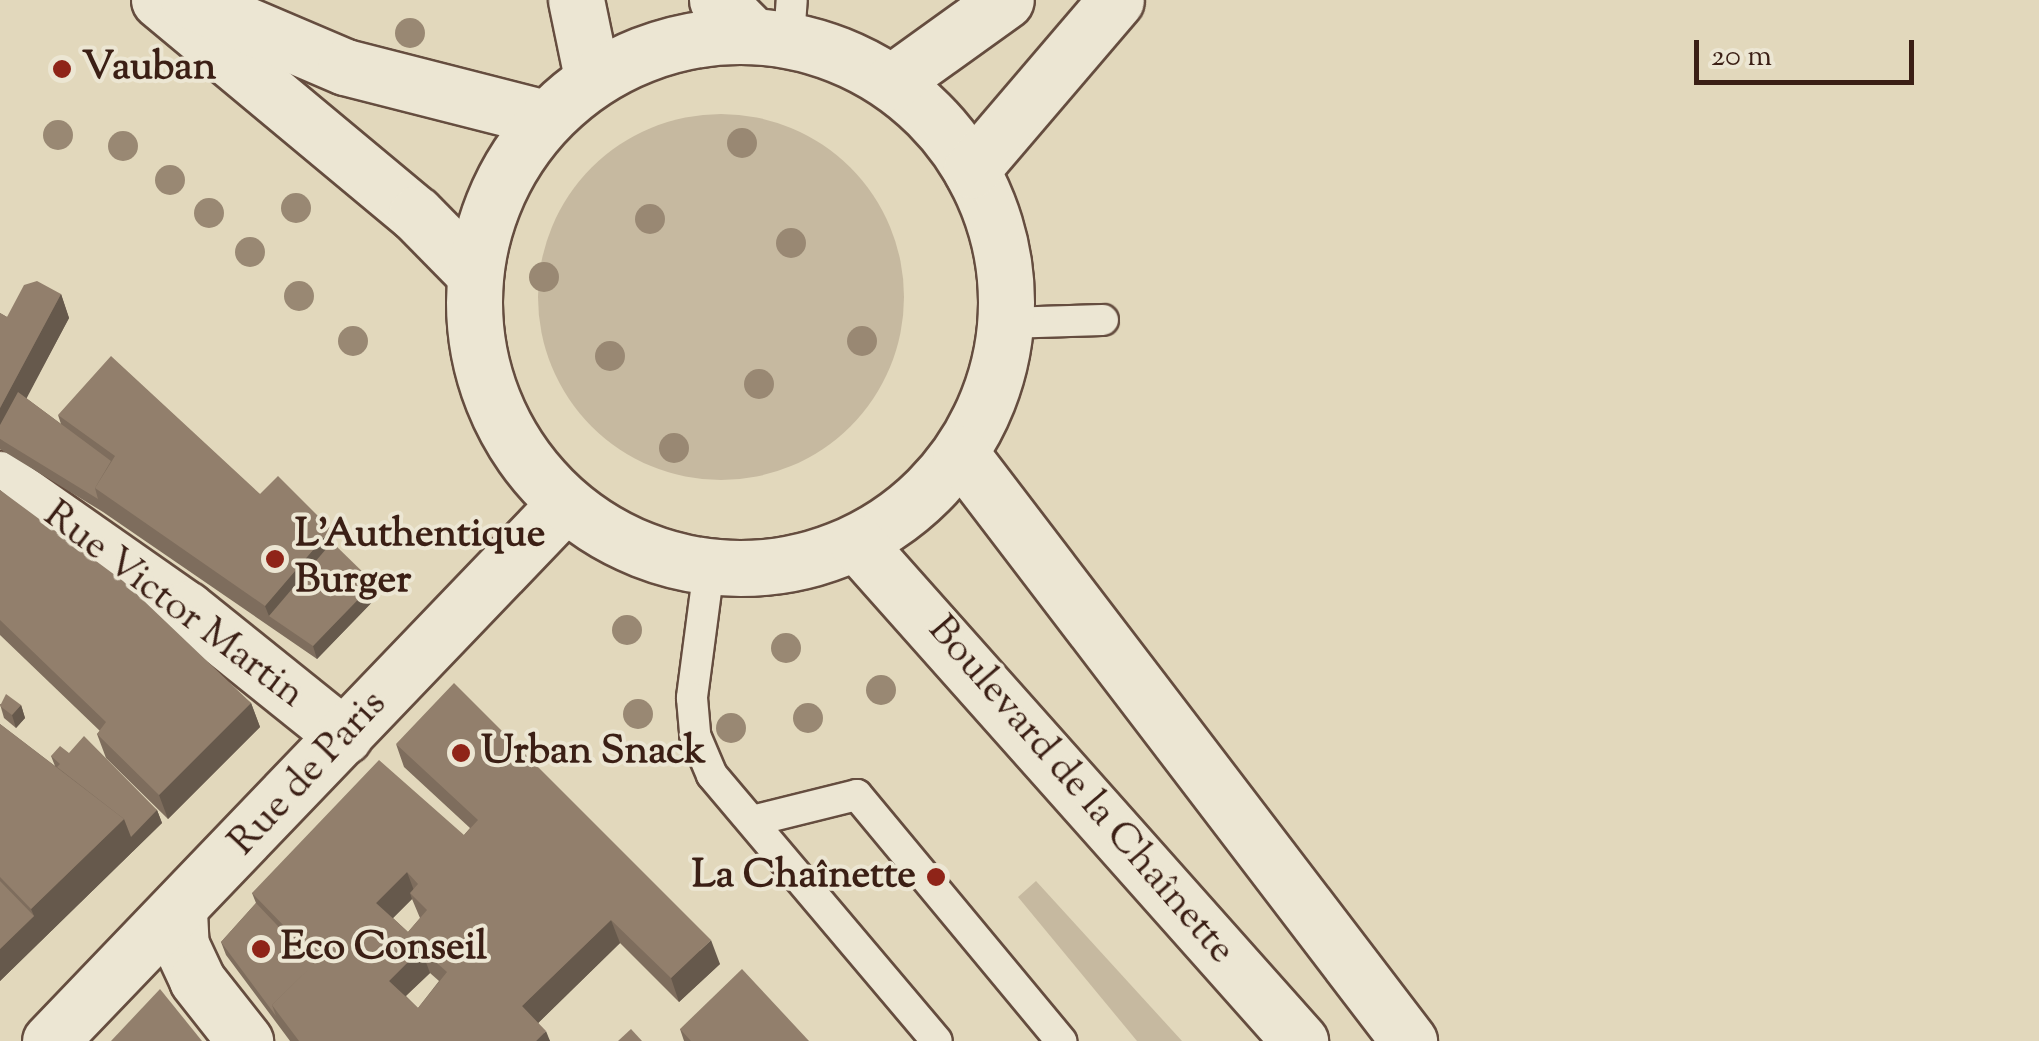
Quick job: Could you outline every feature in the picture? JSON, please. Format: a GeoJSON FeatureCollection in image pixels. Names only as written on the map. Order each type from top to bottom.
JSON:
{"type":"FeatureCollection","features":[{"type":"Feature","properties":{"kind":"main road"},"geometry":{"type":"LineString","coordinates":[[159,0],[416,214],[473,272]]}},
{"type":"Feature","properties":{"kind":"main road"},"geometry":{"type":"LineString","coordinates":[[188,0],[344,67],[545,118]]}},
{"type":"Feature","properties":{"kind":"main road"},"geometry":{"type":"LineString","coordinates":[[576,0],[592,78]]}},
{"type":"Feature","properties":{"kind":"main road"},"geometry":{"type":"LineString","coordinates":[[892,82],[1006,0]]}},
{"type":"Feature","properties":{"kind":"main road"},"geometry":{"type":"LineString","coordinates":[[971,170],[1116,0]]}},
{"type":"Feature","properties":{"kind":"main road"},"geometry":{"type":"LineString","coordinates":[[762,18],[892,82],[923,107],[971,170],[1004,270],[1005,323],[998,369],[960,453],[896,519],[856,543],[810,560],[709,568],[656,556],[607,535],[564,504],[510,438],[484,374],[473,272],[496,189],[545,118],[592,78],[668,43],[762,18]]}},
{"type":"Feature","properties":{"kind":"main road"},"geometry":{"type":"LineString","coordinates":[[960,453],[1409,1041]]}},
{"type":"Feature","properties":{"kind":"main road","name":"Rue Victor Martin"},"geometry":{"type":"LineString","coordinates":[[0,480],[186,609],[344,736]]}},
{"type":"Feature","properties":{"kind":"main road","name":"Rue de Paris"},"geometry":{"type":"LineString","coordinates":[[50,1041],[179,912],[564,504]]}},
{"type":"Feature","properties":{"kind":"main road","name":"Boulevard de la Chaînette"},"geometry":{"type":"LineString","coordinates":[[856,543],[928,617],[1300,1041]]}},
{"type":"Feature","properties":{"kind":"main road"},"geometry":{"type":"LineString","coordinates":[[179,912],[181,945],[198,980],[244,1041]]}},
{"type":"Feature","properties":{"kind":"main road"},"geometry":{"type":"LineString","coordinates":[[126,966],[160,968],[198,980]]}},
{"type":"Feature","properties":{"kind":"lane"},"geometry":{"type":"LineString","coordinates":[[1005,323],[1103,320]]}},
{"type":"Feature","properties":{"kind":"lane"},"geometry":{"type":"LineString","coordinates":[[709,568],[692,698],[696,735],[712,774],[937,1041]]}},
{"type":"Feature","properties":{"kind":"lane"},"geometry":{"type":"LineString","coordinates":[[752,821],[857,794],[1061,1041]]}},
{"type":"Feature","properties":{"kind":"shaded area"},"geometry":{"type":"Polygon","coordinates":[[[721,114],[757,118],[791,128],[822,145],[850,168],[873,196],[890,227],[900,261],[904,297],[900,333],[890,367],[873,398],[850,426],[822,449],[791,466],[757,476],[721,480],[685,476],[651,466],[620,449],[592,426],[569,398],[552,367],[542,333],[538,297],[542,261],[552,227],[569,196],[592,168],[620,145],[651,128],[685,118],[721,114]]]}},
{"type":"Feature","properties":{"kind":"shaded area"},"geometry":{"type":"Polygon","coordinates":[[[1036,881],[1182,1041],[1137,1041],[1018,897],[1036,881]]]}},
{"type":"Feature","properties":{"kind":"building"},"geometry":{"type":"Polygon","coordinates":[[[37,281],[61,294],[0,408],[0,313],[7,317],[24,285],[37,281]]]}},
{"type":"Feature","properties":{"kind":"building"},"geometry":{"type":"Polygon","coordinates":[[[111,356],[260,494],[278,476],[331,529],[265,606],[95,488],[115,456],[58,415],[111,356]]]}},
{"type":"Feature","properties":{"kind":"building"},"geometry":{"type":"Polygon","coordinates":[[[18,392],[111,461],[95,488],[98,499],[0,439],[0,425],[18,392]]]}},
{"type":"Feature","properties":{"kind":"building"},"geometry":{"type":"Polygon","coordinates":[[[0,490],[123,581],[251,703],[159,795],[97,734],[106,722],[0,620],[0,490]]]}},
{"type":"Feature","properties":{"kind":"building"},"geometry":{"type":"Polygon","coordinates":[[[332,542],[374,583],[313,646],[269,616],[332,542]]]}},
{"type":"Feature","properties":{"kind":"building"},"geometry":{"type":"Polygon","coordinates":[[[454,683],[711,940],[671,978],[611,920],[522,1006],[546,1031],[536,1041],[299,1041],[272,1005],[317,960],[252,893],[379,760],[464,835],[478,820],[396,744],[454,683]],[[407,872],[376,903],[408,932],[427,910],[410,893],[418,884],[407,872]],[[421,949],[389,981],[418,1008],[447,972],[421,949]]]}},
{"type":"Feature","properties":{"kind":"building"},"geometry":{"type":"Polygon","coordinates":[[[6,694],[21,705],[12,715],[0,706],[6,694]]]}},
{"type":"Feature","properties":{"kind":"building"},"geometry":{"type":"Polygon","coordinates":[[[0,724],[124,819],[31,909],[0,877],[0,724]]]}},
{"type":"Feature","properties":{"kind":"building"},"geometry":{"type":"Polygon","coordinates":[[[84,736],[157,810],[131,837],[124,819],[57,767],[60,764],[51,756],[60,746],[69,753],[84,736]]]}},
{"type":"Feature","properties":{"kind":"building"},"geometry":{"type":"Polygon","coordinates":[[[0,881],[34,916],[0,949],[0,881]]]}},
{"type":"Feature","properties":{"kind":"building"},"geometry":{"type":"Polygon","coordinates":[[[256,903],[314,964],[272,1005],[276,1016],[221,942],[256,903]]]}},
{"type":"Feature","properties":{"kind":"building"},"geometry":{"type":"Polygon","coordinates":[[[742,969],[809,1041],[691,1041],[680,1029],[742,969]]]}},
{"type":"Feature","properties":{"kind":"building"},"geometry":{"type":"Polygon","coordinates":[[[160,989],[202,1041],[111,1041],[160,989]]]}},
{"type":"Feature","properties":{"kind":"building"},"geometry":{"type":"Polygon","coordinates":[[[631,1029],[642,1041],[618,1041],[631,1029]]]}},
{"type":"Feature","properties":{"kind":"place","name":"Vauban"},"geometry":{"type":"Point","coordinates":[62,69]}},
{"type":"Feature","properties":{"kind":"place","name":"L'Authentique Burger"},"geometry":{"type":"Point","coordinates":[275,559]}},
{"type":"Feature","properties":{"kind":"place","name":"Urban Snack"},"geometry":{"type":"Point","coordinates":[461,753]}},
{"type":"Feature","properties":{"kind":"place","name":"La Chaînette"},"geometry":{"type":"Point","coordinates":[936,877]}},
{"type":"Feature","properties":{"kind":"place","name":"Eco Conseil"},"geometry":{"type":"Point","coordinates":[261,949]}}]}
